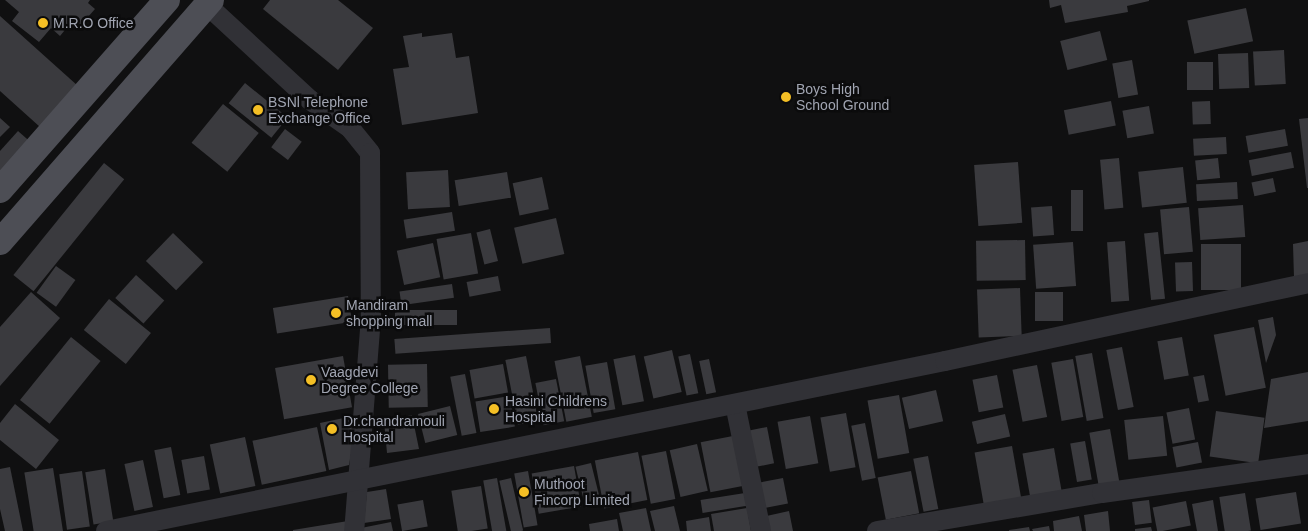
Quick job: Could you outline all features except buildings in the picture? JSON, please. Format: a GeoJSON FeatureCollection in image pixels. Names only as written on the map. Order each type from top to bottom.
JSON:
{"type":"FeatureCollection","features":[{"type":"Feature","properties":{"kind":"main road"},"geometry":{"type":"LineString","coordinates":[[0,190],[167,0]]}},
{"type":"Feature","properties":{"kind":"main road"},"geometry":{"type":"LineString","coordinates":[[0,242],[209,2]]}},
{"type":"Feature","properties":{"kind":"main road"},"geometry":{"type":"LineString","coordinates":[[98,78],[124,100]]}},
{"type":"Feature","properties":{"kind":"street"},"geometry":{"type":"LineString","coordinates":[[209,2],[310,100],[350,128],[370,153],[371,317],[354,531]]}},
{"type":"Feature","properties":{"kind":"street"},"geometry":{"type":"LineString","coordinates":[[106,531],[735,404],[1308,283]]}},
{"type":"Feature","properties":{"kind":"street"},"geometry":{"type":"LineString","coordinates":[[735,404],[760,531]]}},
{"type":"Feature","properties":{"kind":"street"},"geometry":{"type":"LineString","coordinates":[[877,531],[1102,493],[1308,464]]}},
{"type":"Feature","properties":{"kind":"place","name":"M.R.O Office"},"geometry":{"type":"Point","coordinates":[43,23]}},
{"type":"Feature","properties":{"kind":"place","name":"Boys High School Ground"},"geometry":{"type":"Point","coordinates":[786,97]}},
{"type":"Feature","properties":{"kind":"place","name":"BSNl Telephone Exchange Office"},"geometry":{"type":"Point","coordinates":[258,110]}},
{"type":"Feature","properties":{"kind":"place","name":"Mandiram shopping mall"},"geometry":{"type":"Point","coordinates":[336,313]}},
{"type":"Feature","properties":{"kind":"place","name":"Vaagdevi Degree College"},"geometry":{"type":"Point","coordinates":[311,380]}},
{"type":"Feature","properties":{"kind":"place","name":"Hasini Childrens Hospital"},"geometry":{"type":"Point","coordinates":[494,409]}},
{"type":"Feature","properties":{"kind":"place","name":"Dr.chandramouli Hospital"},"geometry":{"type":"Point","coordinates":[332,429]}},
{"type":"Feature","properties":{"kind":"place","name":"Muthoot Fincorp Limited"},"geometry":{"type":"Point","coordinates":[524,492]}}]}
